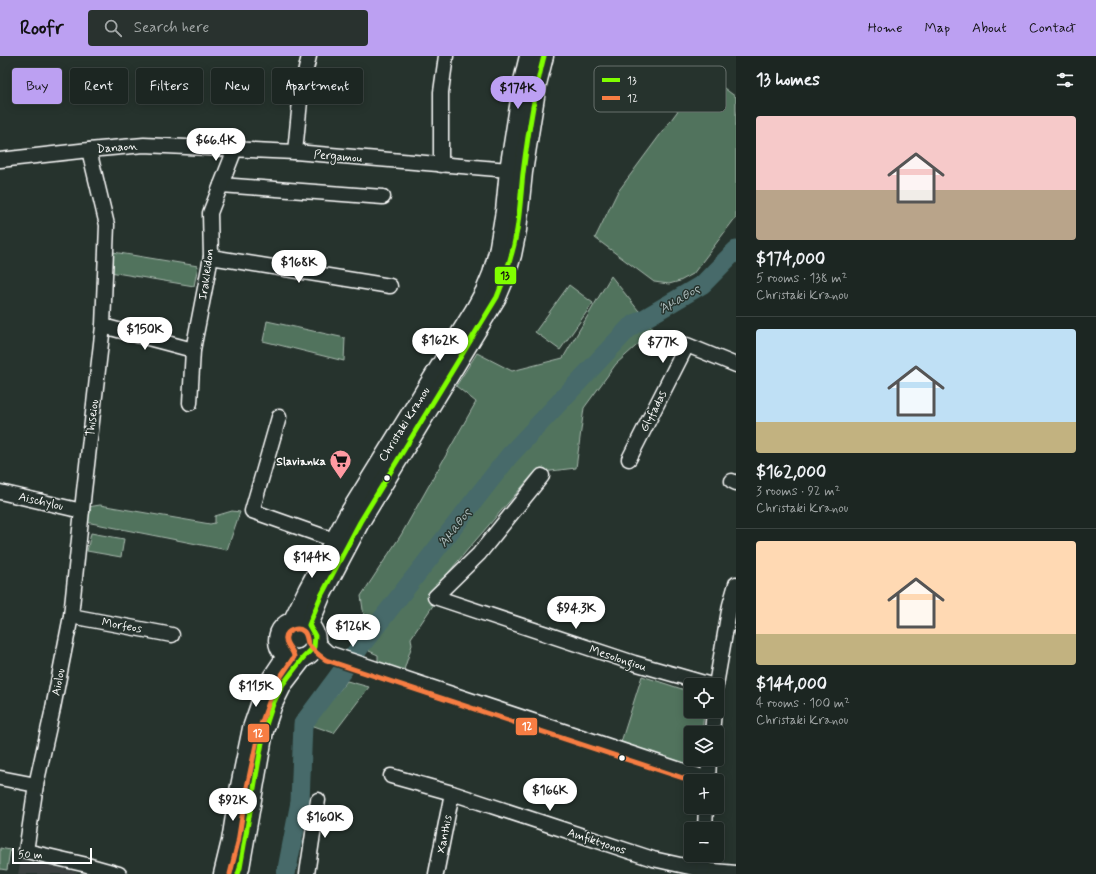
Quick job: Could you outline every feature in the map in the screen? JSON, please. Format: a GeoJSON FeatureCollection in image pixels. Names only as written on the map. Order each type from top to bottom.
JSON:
{"type":"FeatureCollection","features":[{"type":"Feature","properties":{"kind":"main road","name":"Christaki Kranou"},"geometry":{"type":"LineString","coordinates":[[223,874],[231,841],[239,791],[252,728],[261,702],[270,682],[306,644],[334,540],[443,362],[485,291],[492,274],[498,252],[505,211],[509,170],[523,82],[529,56]]}},
{"type":"Feature","properties":{"kind":"main road","name":"Christaki Kranou"},"geometry":{"type":"LineString","coordinates":[[238,874],[264,731],[273,704],[306,644],[321,596],[360,522],[497,297],[505,278],[512,255],[517,230],[523,172],[537,84],[544,56]]}},
{"type":"Feature","properties":{"kind":"street"},"geometry":{"type":"LineString","coordinates":[[295,152],[301,91],[309,56]]}},
{"type":"Feature","properties":{"kind":"street"},"geometry":{"type":"LineString","coordinates":[[441,165],[441,92],[446,56]]}},
{"type":"Feature","properties":{"kind":"street","name":"Danaon"},"geometry":{"type":"LineString","coordinates":[[0,160],[144,145],[235,149]]}},
{"type":"Feature","properties":{"kind":"street","name":"Pergamou"},"geometry":{"type":"LineString","coordinates":[[235,149],[295,152],[509,170]]}},
{"type":"Feature","properties":{"kind":"street","name":"Irakleidon"},"geometry":{"type":"LineString","coordinates":[[190,403],[193,350],[211,257],[210,213],[235,149]]}},
{"type":"Feature","properties":{"kind":"street","name":"Thiseiou"},"geometry":{"type":"LineString","coordinates":[[82,510],[103,326],[106,225],[89,150]]}},
{"type":"Feature","properties":{"kind":"street"},"geometry":{"type":"LineString","coordinates":[[221,185],[383,197]]}},
{"type":"Feature","properties":{"kind":"street"},"geometry":{"type":"LineString","coordinates":[[211,257],[390,286]]}},
{"type":"Feature","properties":{"kind":"street"},"geometry":{"type":"LineString","coordinates":[[103,326],[193,350]]}},
{"type":"Feature","properties":{"kind":"street","name":"Glyfadas"},"geometry":{"type":"LineString","coordinates":[[628,459],[687,345],[736,365]]}},
{"type":"Feature","properties":{"kind":"street"},"geometry":{"type":"LineString","coordinates":[[278,417],[252,511],[334,540]]}},
{"type":"Feature","properties":{"kind":"street","name":"Mesolongiou"},"geometry":{"type":"LineString","coordinates":[[542,476],[479,554],[435,597],[634,663],[686,678]]}},
{"type":"Feature","properties":{"kind":"street","name":"Aischylou"},"geometry":{"type":"LineString","coordinates":[[0,492],[82,510]]}},
{"type":"Feature","properties":{"kind":"street","name":"Aiolou"},"geometry":{"type":"LineString","coordinates":[[82,510],[71,616],[36,784],[26,852],[87,865],[119,874]]}},
{"type":"Feature","properties":{"kind":"street"},"geometry":{"type":"LineString","coordinates":[[718,678],[732,611],[736,584]]}},
{"type":"Feature","properties":{"kind":"street","name":"Morfeos"},"geometry":{"type":"LineString","coordinates":[[71,616],[172,634]]}},
{"type":"Feature","properties":{"kind":"street"},"geometry":{"type":"LineString","coordinates":[[306,644],[369,667],[690,774]]}},
{"type":"Feature","properties":{"kind":"street","name":"Amfiktyonos"},"geometry":{"type":"LineString","coordinates":[[391,776],[452,793],[653,859],[704,870],[736,874]]}},
{"type":"Feature","properties":{"kind":"street"},"geometry":{"type":"LineString","coordinates":[[0,778],[36,784]]}},
{"type":"Feature","properties":{"kind":"street","name":"Xanthis"},"geometry":{"type":"LineString","coordinates":[[436,874],[452,793]]}},
{"type":"Feature","properties":{"kind":"street"},"geometry":{"type":"LineString","coordinates":[[307,874],[318,800]]}},
{"type":"Feature","properties":{"kind":"street"},"geometry":{"type":"LineString","coordinates":[[704,862],[704,870]]}},
{"type":"Feature","properties":{"kind":"shaded area"},"geometry":{"type":"Polygon","coordinates":[[[21,859],[77,872],[76,874],[18,874],[21,859]]]}},
{"type":"Feature","properties":{"kind":"green space"},"geometry":{"type":"Polygon","coordinates":[[[726,90],[736,97],[736,217],[693,274],[680,281],[669,284],[654,282],[595,238],[617,193],[677,112],[726,112],[726,90]]]}},
{"type":"Feature","properties":{"kind":"green space"},"geometry":{"type":"Polygon","coordinates":[[[113,252],[198,266],[194,286],[110,272],[113,252]]]}},
{"type":"Feature","properties":{"kind":"green space"},"geometry":{"type":"Polygon","coordinates":[[[611,276],[654,330],[616,364],[584,408],[576,468],[534,473],[428,597],[434,604],[411,638],[412,645],[403,673],[378,665],[378,655],[369,651],[361,596],[401,535],[476,402],[456,386],[477,353],[512,371],[563,358],[611,276]]]}},
{"type":"Feature","properties":{"kind":"green space"},"geometry":{"type":"Polygon","coordinates":[[[569,285],[593,303],[560,350],[535,332],[569,285]]]}},
{"type":"Feature","properties":{"kind":"green space"},"geometry":{"type":"Polygon","coordinates":[[[267,321],[345,338],[344,361],[263,341],[267,321]]]}},
{"type":"Feature","properties":{"kind":"green space"},"geometry":{"type":"Polygon","coordinates":[[[100,505],[210,524],[215,523],[215,516],[232,511],[240,512],[227,550],[86,522],[88,507],[100,505]]]}},
{"type":"Feature","properties":{"kind":"green space"},"geometry":{"type":"Polygon","coordinates":[[[91,533],[124,539],[121,557],[87,551],[91,533]]]}},
{"type":"Feature","properties":{"kind":"green space"},"geometry":{"type":"Polygon","coordinates":[[[642,676],[684,690],[684,718],[703,718],[703,726],[684,726],[684,766],[621,742],[642,676]]]}},
{"type":"Feature","properties":{"kind":"green space"},"geometry":{"type":"Polygon","coordinates":[[[347,681],[369,687],[334,733],[311,725],[347,681]]]}},
{"type":"Feature","properties":{"kind":"green space"},"geometry":{"type":"Polygon","coordinates":[[[0,848],[10,850],[7,870],[0,869],[0,848]]]}},
{"type":"Feature","properties":{"kind":"waterway","name":"Άμαθος"},"geometry":{"type":"LineString","coordinates":[[286,874],[300,802],[303,724],[360,647],[509,456],[630,327],[703,284],[736,250]]}},
{"type":"Feature","properties":{"kind":"transit line","name":"13"},"geometry":{"type":"LineString","coordinates":[[238,874],[264,731],[273,704],[283,684],[303,658],[314,647],[315,636],[309,625],[321,596],[360,522],[497,297],[500,289],[511,256],[517,230],[529,129],[544,56]]}},
{"type":"Feature","properties":{"kind":"transit line","name":"12"},"geometry":{"type":"LineString","coordinates":[[230,874],[238,842],[246,792],[259,730],[275,685],[294,657],[294,654],[286,642],[286,637],[290,631],[296,629],[305,632],[309,645],[326,660],[684,778]]}},
{"type":"Feature","properties":{"kind":"place","name":"Slavianka"},"geometry":{"type":"Point","coordinates":[341,480]}}]}
